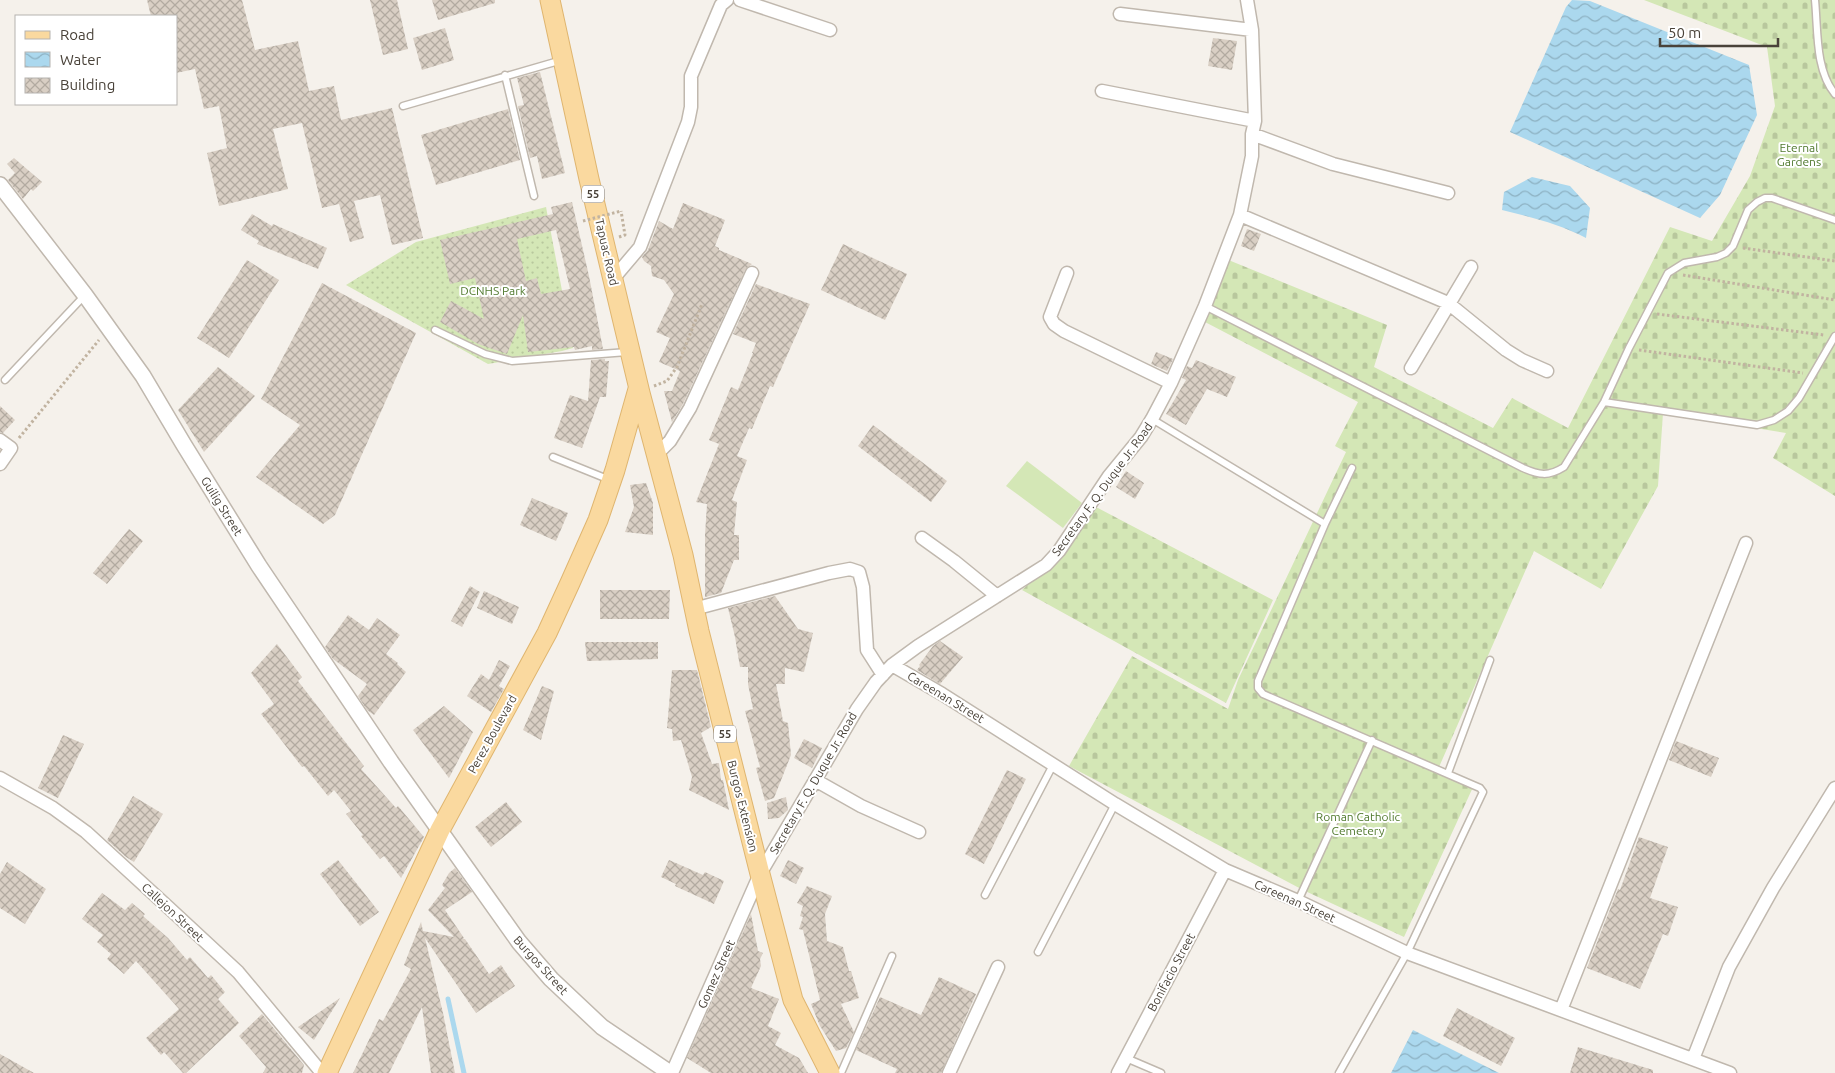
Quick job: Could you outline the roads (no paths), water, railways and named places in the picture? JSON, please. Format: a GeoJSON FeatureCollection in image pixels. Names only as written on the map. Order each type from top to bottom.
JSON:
{"type":"FeatureCollection","features":[{"type":"Feature","properties":{"kind":"main road","name":"Tapuac Road"},"geometry":{"type":"LineString","coordinates":[[550,0],[639,390]]}},
{"type":"Feature","properties":{"kind":"main road","name":"Burgos Extension"},"geometry":{"type":"LineString","coordinates":[[639,390],[690,584],[694,609],[793,1000],[830,1073]]}},
{"type":"Feature","properties":{"kind":"main road","name":"Perez Boulevard"},"geometry":{"type":"LineString","coordinates":[[327,1073],[440,830],[547,633],[591,535],[611,480],[639,390]]}},
{"type":"Feature","properties":{"kind":"street"},"geometry":{"type":"LineString","coordinates":[[613,279],[640,247],[688,122],[691,107],[691,76],[721,5],[727,0]]}},
{"type":"Feature","properties":{"kind":"street"},"geometry":{"type":"LineString","coordinates":[[740,0],[830,30]]}},
{"type":"Feature","properties":{"kind":"street","name":"Secretary F. Q. Duque Jr. Road"},"geometry":{"type":"LineString","coordinates":[[760,874],[857,709],[883,675],[892,665],[918,646],[1046,565],[1059,551],[1109,476],[1141,437],[1152,419],[1171,383],[1206,306],[1240,215],[1252,156],[1256,93],[1252,30],[1247,0]]}},
{"type":"Feature","properties":{"kind":"street"},"geometry":{"type":"LineString","coordinates":[[1120,14],[1252,30]]}},
{"type":"Feature","properties":{"kind":"street"},"geometry":{"type":"LineString","coordinates":[[1102,91],[1255,120]]}},
{"type":"Feature","properties":{"kind":"street"},"geometry":{"type":"LineString","coordinates":[[1252,134],[1333,164],[1448,194]]}},
{"type":"Feature","properties":{"kind":"street","name":"Guilig Street"},"geometry":{"type":"LineString","coordinates":[[0,185],[85,295],[143,376],[260,566],[391,762],[440,830]]}},
{"type":"Feature","properties":{"kind":"street"},"geometry":{"type":"LineString","coordinates":[[1240,215],[1448,304],[1506,350],[1522,360],[1547,371]]}},
{"type":"Feature","properties":{"kind":"street"},"geometry":{"type":"LineString","coordinates":[[1411,368],[1471,266]]}},
{"type":"Feature","properties":{"kind":"street"},"geometry":{"type":"LineString","coordinates":[[656,455],[670,441],[690,408],[752,273]]}},
{"type":"Feature","properties":{"kind":"street"},"geometry":{"type":"LineString","coordinates":[[1067,273],[1050,317],[1054,324],[1064,331],[1171,383]]}},
{"type":"Feature","properties":{"kind":"street"},"geometry":{"type":"LineString","coordinates":[[0,440],[11,448],[0,464]]}},
{"type":"Feature","properties":{"kind":"street"},"geometry":{"type":"LineString","coordinates":[[922,538],[997,596]]}},
{"type":"Feature","properties":{"kind":"street"},"geometry":{"type":"LineString","coordinates":[[1561,1010],[1746,543]]}},
{"type":"Feature","properties":{"kind":"street"},"geometry":{"type":"LineString","coordinates":[[694,609],[829,573],[850,569],[859,572],[863,587],[867,650],[883,675]]}},
{"type":"Feature","properties":{"kind":"street","name":"Careenan Street"},"geometry":{"type":"LineString","coordinates":[[892,665],[942,694],[1052,765],[1225,870],[1298,901],[1407,953],[1730,1073]]}},
{"type":"Feature","properties":{"kind":"street","name":"Callejon Street"},"geometry":{"type":"LineString","coordinates":[[0,778],[53,808],[86,832],[162,901],[238,972],[322,1073]]}},
{"type":"Feature","properties":{"kind":"street"},"geometry":{"type":"LineString","coordinates":[[815,780],[861,806],[919,832]]}},
{"type":"Feature","properties":{"kind":"street"},"geometry":{"type":"LineString","coordinates":[[1694,1060],[1729,967],[1773,888],[1835,788]]}},
{"type":"Feature","properties":{"kind":"street","name":"Burgos Street"},"geometry":{"type":"LineString","coordinates":[[440,830],[519,942],[551,979],[602,1027],[671,1073]]}},
{"type":"Feature","properties":{"kind":"street","name":"Bonifacio Street"},"geometry":{"type":"LineString","coordinates":[[1118,1073],[1225,870]]}},
{"type":"Feature","properties":{"kind":"street","name":"Gomez Street"},"geometry":{"type":"LineString","coordinates":[[671,1073],[760,874]]}},
{"type":"Feature","properties":{"kind":"street"},"geometry":{"type":"LineString","coordinates":[[949,1073],[998,967]]}},
{"type":"Feature","properties":{"kind":"lane"},"geometry":{"type":"LineString","coordinates":[[1815,0],[1822,69],[1827,84],[1835,94]]}},
{"type":"Feature","properties":{"kind":"lane"},"geometry":{"type":"LineString","coordinates":[[403,106],[505,75],[563,60]]}},
{"type":"Feature","properties":{"kind":"lane"},"geometry":{"type":"LineString","coordinates":[[505,75],[534,196]]}},
{"type":"Feature","properties":{"kind":"lane"},"geometry":{"type":"LineString","coordinates":[[1206,306],[1537,474],[1544,475],[1564,467],[1604,402],[1629,348],[1668,273],[1684,264],[1717,257],[1726,253],[1733,246],[1748,210],[1765,198],[1772,198],[1835,220]]}},
{"type":"Feature","properties":{"kind":"lane"},"geometry":{"type":"LineString","coordinates":[[5,380],[85,295]]}},
{"type":"Feature","properties":{"kind":"lane"},"geometry":{"type":"LineString","coordinates":[[435,330],[485,354],[512,361],[630,352]]}},
{"type":"Feature","properties":{"kind":"lane"},"geometry":{"type":"LineString","coordinates":[[1604,402],[1757,425],[1774,420],[1788,411],[1798,398],[1835,336]]}},
{"type":"Feature","properties":{"kind":"lane"},"geometry":{"type":"LineString","coordinates":[[1152,419],[1325,524]]}},
{"type":"Feature","properties":{"kind":"lane"},"geometry":{"type":"LineString","coordinates":[[553,457],[611,480]]}},
{"type":"Feature","properties":{"kind":"lane"},"geometry":{"type":"LineString","coordinates":[[1339,1073],[1407,953],[1483,792],[1480,788],[1448,773],[1263,694],[1258,688],[1258,682],[1325,524],[1352,468]]}},
{"type":"Feature","properties":{"kind":"lane"},"geometry":{"type":"LineString","coordinates":[[1448,773],[1490,660]]}},
{"type":"Feature","properties":{"kind":"lane"},"geometry":{"type":"LineString","coordinates":[[1298,901],[1372,740]]}},
{"type":"Feature","properties":{"kind":"lane"},"geometry":{"type":"LineString","coordinates":[[985,895],[1052,765]]}},
{"type":"Feature","properties":{"kind":"lane"},"geometry":{"type":"LineString","coordinates":[[1038,952],[1115,804]]}},
{"type":"Feature","properties":{"kind":"lane"},"geometry":{"type":"LineString","coordinates":[[841,1073],[892,956]]}},
{"type":"Feature","properties":{"kind":"lane"},"geometry":{"type":"LineString","coordinates":[[1126,1058],[1161,1073]]}},
{"type":"Feature","properties":{"kind":"water"},"geometry":{"type":"Polygon","coordinates":[[[1572,0],[1590,1],[1749,65],[1757,115],[1720,195],[1700,218],[1510,132],[1566,7],[1572,0]]]}},
{"type":"Feature","properties":{"kind":"water"},"geometry":{"type":"Polygon","coordinates":[[[1532,177],[1570,186],[1590,208],[1586,238],[1556,225],[1502,210],[1504,192],[1532,177]]]}},
{"type":"Feature","properties":{"kind":"water"},"geometry":{"type":"Polygon","coordinates":[[[1413,1030],[1499,1073],[1391,1073],[1413,1030]]]}},
{"type":"Feature","properties":{"kind":"waterway"},"geometry":{"type":"LineString","coordinates":[[448,999],[464,1073]]}},
{"type":"Feature","properties":{"kind":"park label","name":"Eternal Gardens"},"geometry":{"type":"Point","coordinates":[1799,154]}},
{"type":"Feature","properties":{"kind":"park label","name":"DCNHS Park"},"geometry":{"type":"Point","coordinates":[493,290]}},
{"type":"Feature","properties":{"kind":"park label","name":"Roman Catholic Cemetery"},"geometry":{"type":"Point","coordinates":[1358,823]}}]}
